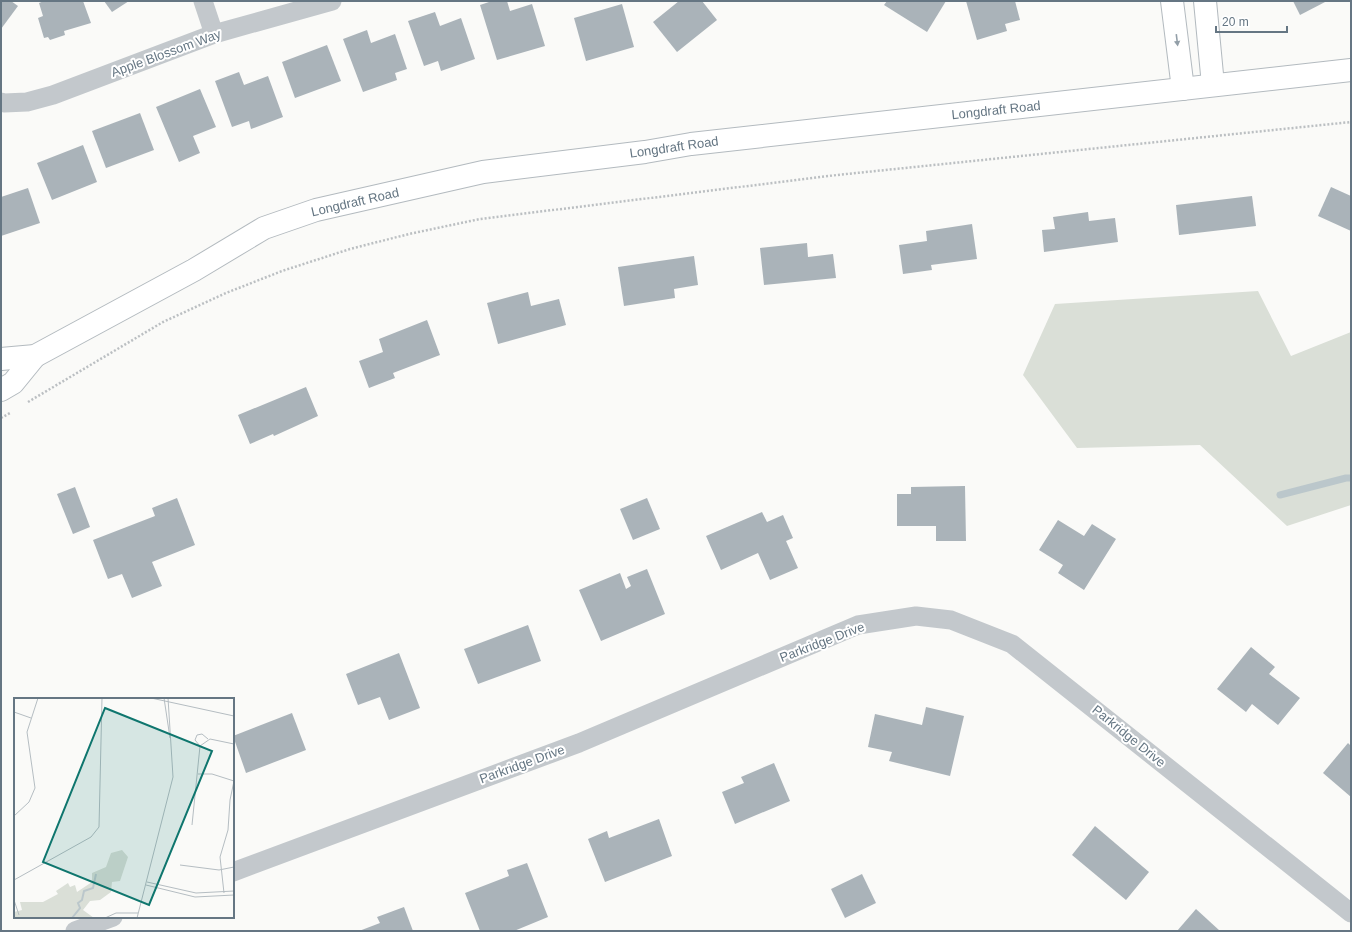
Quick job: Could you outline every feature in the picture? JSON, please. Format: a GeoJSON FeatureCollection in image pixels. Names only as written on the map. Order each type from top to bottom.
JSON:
{"type":"FeatureCollection","features":[{"type":"Feature","properties":{"kind":"street"},"geometry":{"type":"LineString","coordinates":[[203,1],[214,34]]}},
{"type":"Feature","properties":{"kind":"street","name":"Apple Blossom Way"},"geometry":{"type":"LineString","coordinates":[[1,102],[27,102],[53,95],[214,34],[332,1]]}},
{"type":"Feature","properties":{"kind":"street"},"geometry":{"type":"LineString","coordinates":[[1172,1],[1183,89]]}},
{"type":"Feature","properties":{"kind":"street"},"geometry":{"type":"LineString","coordinates":[[1205,1],[1213,85]]}},
{"type":"Feature","properties":{"kind":"street","name":"Longdraft Road"},"geometry":{"type":"LineString","coordinates":[[1,390],[13,383],[35,356],[181,277],[264,228],[316,210],[484,172],[645,152],[691,144],[1351,70]]}},
{"type":"Feature","properties":{"kind":"street","name":"Longdraft Road"},"geometry":{"type":"LineString","coordinates":[[1,359],[35,356]]}},
{"type":"Feature","properties":{"kind":"street","name":"Parkridge Drive"},"geometry":{"type":"LineString","coordinates":[[234,872],[579,743],[858,625],[916,616],[951,620],[1012,644],[1351,913]]}},
{"type":"Feature","properties":{"kind":"street"},"geometry":{"type":"LineString","coordinates":[[75,931],[110,918]]}},
{"type":"Feature","properties":{"kind":"path"},"geometry":{"type":"LineString","coordinates":[[27,403],[163,322],[226,293],[298,266],[350,249],[409,234],[480,219],[829,176],[1351,122]]}},
{"type":"Feature","properties":{"kind":"path"},"geometry":{"type":"LineString","coordinates":[[1,418],[14,410]]}},
{"type":"Feature","properties":{"kind":"shaded area"},"geometry":{"type":"Polygon","coordinates":[[[1258,291],[1291,356],[1351,332],[1351,505],[1287,526],[1200,445],[1077,448],[1023,375],[1055,304],[1258,291]]]}},
{"type":"Feature","properties":{"kind":"building"},"geometry":{"type":"Polygon","coordinates":[[[1,1],[11,1],[18,6],[1,29],[1,1]]]}},
{"type":"Feature","properties":{"kind":"building"},"geometry":{"type":"Polygon","coordinates":[[[44,1],[83,1],[91,23],[64,31],[65,35],[50,40],[48,37],[44,38],[38,18],[43,16],[39,3],[44,1]]]}},
{"type":"Feature","properties":{"kind":"building"},"geometry":{"type":"Polygon","coordinates":[[[104,1],[129,1],[112,12],[104,1]]]}},
{"type":"Feature","properties":{"kind":"building"},"geometry":{"type":"Polygon","coordinates":[[[492,1],[507,1],[510,11],[532,4],[545,46],[497,60],[480,5],[492,1]]]}},
{"type":"Feature","properties":{"kind":"building"},"geometry":{"type":"Polygon","coordinates":[[[679,1],[702,1],[717,20],[677,52],[653,22],[679,1]]]}},
{"type":"Feature","properties":{"kind":"building"},"geometry":{"type":"Polygon","coordinates":[[[887,1],[946,1],[927,32],[884,5],[887,1]]]}},
{"type":"Feature","properties":{"kind":"building"},"geometry":{"type":"Polygon","coordinates":[[[966,1],[1015,1],[1020,20],[1005,24],[1007,31],[977,40],[966,1]]]}},
{"type":"Feature","properties":{"kind":"building"},"geometry":{"type":"Polygon","coordinates":[[[1293,1],[1327,1],[1300,15],[1293,1]]]}},
{"type":"Feature","properties":{"kind":"building"},"geometry":{"type":"Polygon","coordinates":[[[622,4],[634,47],[586,61],[574,18],[622,4]]]}},
{"type":"Feature","properties":{"kind":"building"},"geometry":{"type":"Polygon","coordinates":[[[435,12],[440,26],[461,18],[475,59],[441,71],[438,61],[424,66],[408,21],[435,12]]]}},
{"type":"Feature","properties":{"kind":"building"},"geometry":{"type":"Polygon","coordinates":[[[367,30],[371,43],[395,34],[407,69],[395,73],[397,80],[363,92],[343,39],[367,30]]]}},
{"type":"Feature","properties":{"kind":"building"},"geometry":{"type":"Polygon","coordinates":[[[327,45],[341,81],[295,98],[282,62],[327,45]]]}},
{"type":"Feature","properties":{"kind":"building"},"geometry":{"type":"Polygon","coordinates":[[[239,72],[244,85],[268,76],[283,117],[251,129],[249,121],[232,127],[215,81],[239,72]]]}},
{"type":"Feature","properties":{"kind":"building"},"geometry":{"type":"Polygon","coordinates":[[[200,89],[216,127],[193,136],[200,153],[179,162],[156,107],[200,89]]]}},
{"type":"Feature","properties":{"kind":"building"},"geometry":{"type":"Polygon","coordinates":[[[140,113],[154,150],[106,168],[92,131],[140,113]]]}},
{"type":"Feature","properties":{"kind":"building"},"geometry":{"type":"Polygon","coordinates":[[[83,145],[97,182],[52,200],[37,163],[83,145]]]}},
{"type":"Feature","properties":{"kind":"building"},"geometry":{"type":"Polygon","coordinates":[[[1331,187],[1351,196],[1351,231],[1318,216],[1331,187]]]}},
{"type":"Feature","properties":{"kind":"building"},"geometry":{"type":"Polygon","coordinates":[[[28,188],[40,223],[1,236],[1,197],[28,188]]]}},
{"type":"Feature","properties":{"kind":"building"},"geometry":{"type":"Polygon","coordinates":[[[1252,196],[1256,226],[1179,235],[1176,205],[1252,196]]]}},
{"type":"Feature","properties":{"kind":"building"},"geometry":{"type":"Polygon","coordinates":[[[1088,212],[1089,221],[1115,218],[1118,242],[1044,252],[1042,230],[1055,229],[1053,217],[1088,212]]]}},
{"type":"Feature","properties":{"kind":"building"},"geometry":{"type":"Polygon","coordinates":[[[972,224],[977,259],[931,265],[932,270],[903,274],[899,245],[927,241],[926,231],[972,224]]]}},
{"type":"Feature","properties":{"kind":"building"},"geometry":{"type":"Polygon","coordinates":[[[807,243],[808,257],[833,254],[836,278],[764,285],[760,248],[807,243]]]}},
{"type":"Feature","properties":{"kind":"building"},"geometry":{"type":"Polygon","coordinates":[[[694,256],[698,285],[674,289],[675,298],[624,306],[618,267],[694,256]]]}},
{"type":"Feature","properties":{"kind":"building"},"geometry":{"type":"Polygon","coordinates":[[[528,292],[531,306],[559,299],[566,325],[498,344],[487,303],[528,292]]]}},
{"type":"Feature","properties":{"kind":"building"},"geometry":{"type":"Polygon","coordinates":[[[427,320],[440,355],[393,373],[395,378],[369,388],[359,361],[383,352],[379,339],[427,320]]]}},
{"type":"Feature","properties":{"kind":"building"},"geometry":{"type":"Polygon","coordinates":[[[306,387],[318,416],[274,436],[273,434],[250,444],[238,415],[306,387]]]}},
{"type":"Feature","properties":{"kind":"building"},"geometry":{"type":"Polygon","coordinates":[[[965,486],[966,541],[936,541],[936,526],[897,526],[897,494],[911,494],[911,487],[965,486]]]}},
{"type":"Feature","properties":{"kind":"building"},"geometry":{"type":"Polygon","coordinates":[[[75,487],[90,527],[73,534],[57,494],[75,487]]]}},
{"type":"Feature","properties":{"kind":"building"},"geometry":{"type":"Polygon","coordinates":[[[177,498],[195,545],[152,562],[162,586],[132,598],[122,574],[108,579],[93,540],[155,516],[152,508],[177,498]]]}},
{"type":"Feature","properties":{"kind":"building"},"geometry":{"type":"Polygon","coordinates":[[[647,498],[660,529],[633,540],[620,509],[647,498]]]}},
{"type":"Feature","properties":{"kind":"building"},"geometry":{"type":"Polygon","coordinates":[[[762,512],[767,522],[783,515],[793,538],[786,541],[798,568],[770,580],[758,553],[721,570],[706,536],[762,512]]]}},
{"type":"Feature","properties":{"kind":"building"},"geometry":{"type":"Polygon","coordinates":[[[1058,520],[1084,536],[1092,524],[1116,539],[1084,590],[1058,573],[1063,565],[1039,550],[1058,520]]]}},
{"type":"Feature","properties":{"kind":"building"},"geometry":{"type":"Polygon","coordinates":[[[647,569],[665,614],[601,641],[579,590],[620,573],[626,589],[631,586],[627,577],[647,569]]]}},
{"type":"Feature","properties":{"kind":"building"},"geometry":{"type":"Polygon","coordinates":[[[528,625],[541,661],[478,684],[464,649],[528,625]]]}},
{"type":"Feature","properties":{"kind":"building"},"geometry":{"type":"Polygon","coordinates":[[[1251,647],[1275,667],[1269,674],[1300,698],[1278,725],[1252,704],[1246,712],[1217,689],[1251,647]]]}},
{"type":"Feature","properties":{"kind":"building"},"geometry":{"type":"Polygon","coordinates":[[[399,653],[420,708],[389,720],[380,697],[358,705],[346,674],[399,653]]]}},
{"type":"Feature","properties":{"kind":"building"},"geometry":{"type":"Polygon","coordinates":[[[926,707],[964,716],[950,776],[889,761],[892,752],[868,747],[875,714],[922,725],[926,707]]]}},
{"type":"Feature","properties":{"kind":"building"},"geometry":{"type":"Polygon","coordinates":[[[292,713],[306,750],[246,773],[234,736],[292,713]]]}},
{"type":"Feature","properties":{"kind":"building"},"geometry":{"type":"Polygon","coordinates":[[[1348,743],[1351,746],[1351,797],[1323,773],[1348,743]]]}},
{"type":"Feature","properties":{"kind":"building"},"geometry":{"type":"Polygon","coordinates":[[[774,763],[790,801],[735,824],[722,792],[744,783],[741,777],[774,763]]]}},
{"type":"Feature","properties":{"kind":"building"},"geometry":{"type":"Polygon","coordinates":[[[659,819],[672,856],[605,882],[588,839],[607,831],[609,838],[659,819]]]}},
{"type":"Feature","properties":{"kind":"building"},"geometry":{"type":"Polygon","coordinates":[[[1095,826],[1149,872],[1126,900],[1072,855],[1095,826]]]}},
{"type":"Feature","properties":{"kind":"building"},"geometry":{"type":"Polygon","coordinates":[[[527,863],[548,917],[514,931],[480,931],[465,893],[509,876],[507,870],[527,863]]]}},
{"type":"Feature","properties":{"kind":"building"},"geometry":{"type":"Polygon","coordinates":[[[862,874],[876,903],[845,918],[831,889],[862,874]]]}},
{"type":"Feature","properties":{"kind":"building"},"geometry":{"type":"Polygon","coordinates":[[[404,907],[413,931],[359,931],[380,923],[377,917],[404,907]]]}},
{"type":"Feature","properties":{"kind":"building"},"geometry":{"type":"Polygon","coordinates":[[[1196,909],[1220,931],[1177,931],[1196,909]]]}},
{"type":"Feature","properties":{"kind":"waterway"},"geometry":{"type":"LineString","coordinates":[[1280,495],[1351,478]]}}]}
